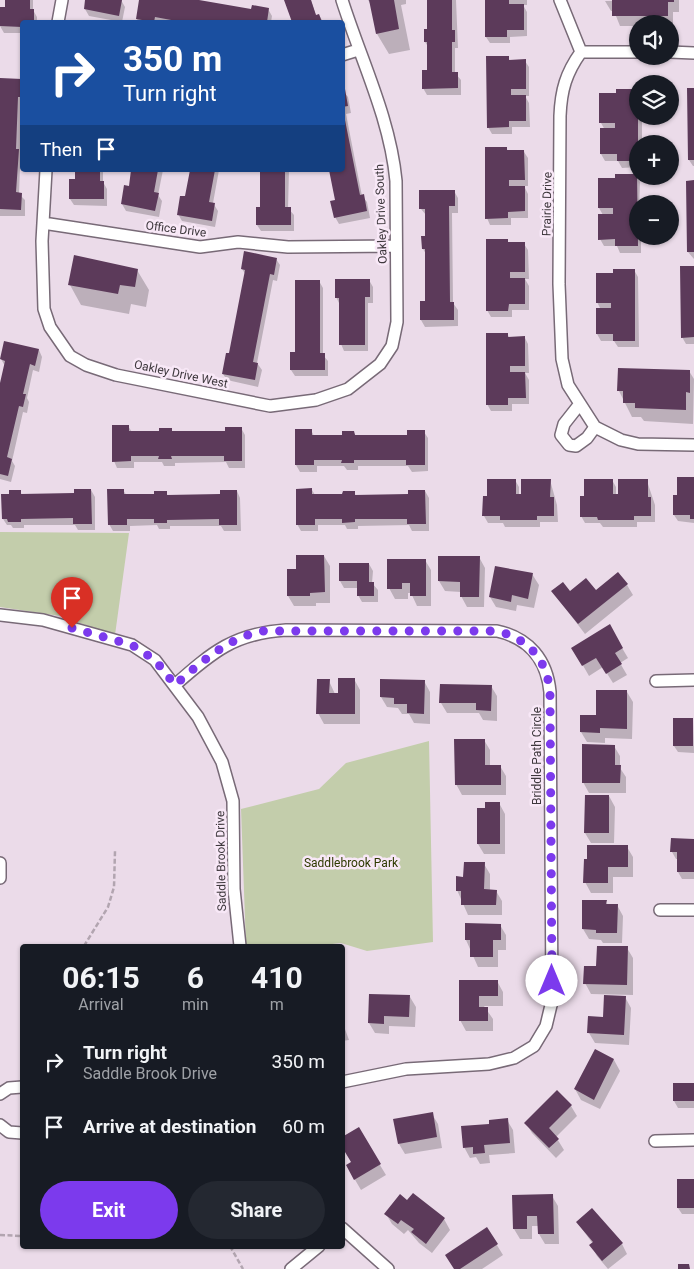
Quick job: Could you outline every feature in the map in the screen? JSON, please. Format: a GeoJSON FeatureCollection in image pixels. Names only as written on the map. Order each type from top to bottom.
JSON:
{"type":"FeatureCollection","features":[{"type":"Feature","properties":{"kind":"street"},"geometry":{"type":"LineString","coordinates":[[58,20],[62,0]]}},
{"type":"Feature","properties":{"kind":"street","name":"Oakley Drive South"},"geometry":{"type":"LineString","coordinates":[[342,0],[358,50],[384,119],[394,159],[397,322],[392,346]]}},
{"type":"Feature","properties":{"kind":"street"},"geometry":{"type":"LineString","coordinates":[[560,0],[581,52],[629,52]]}},
{"type":"Feature","properties":{"kind":"street"},"geometry":{"type":"LineString","coordinates":[[345,54],[358,50]]}},
{"type":"Feature","properties":{"kind":"street","name":"Prairie Drive"},"geometry":{"type":"LineString","coordinates":[[581,52],[565,79],[561,94],[559,284],[562,359],[568,385],[595,427]]}},
{"type":"Feature","properties":{"kind":"street"},"geometry":{"type":"LineString","coordinates":[[679,52],[694,53]]}},
{"type":"Feature","properties":{"kind":"street","name":"Oakley Drive West"},"geometry":{"type":"LineString","coordinates":[[46,172],[42,241],[44,309],[50,327],[70,356],[105,372],[270,406],[316,400],[348,389],[380,364],[392,346]]}},
{"type":"Feature","properties":{"kind":"street","name":"Office Drive"},"geometry":{"type":"LineString","coordinates":[[43,223],[200,248],[238,242],[288,247],[396,246]]}},
{"type":"Feature","properties":{"kind":"street"},"geometry":{"type":"LineString","coordinates":[[582,409],[564,424],[561,435],[568,445],[576,446],[587,438],[595,427],[622,440],[638,444],[694,444]]}},
{"type":"Feature","properties":{"kind":"street","name":"Saddle Brook Drive"},"geometry":{"type":"LineString","coordinates":[[0,615],[43,620],[132,645],[155,660],[175,685],[198,717],[213,743],[222,762],[233,801],[234,896],[240,944]]}},
{"type":"Feature","properties":{"kind":"street","name":"Briddle Path Circle"},"geometry":{"type":"LineString","coordinates":[[175,685],[195,667],[235,640],[254,633],[286,630],[497,631],[513,636],[535,650],[547,674],[550,692],[552,1001],[546,1026],[534,1046],[502,1062],[406,1069],[345,1081]]}},
{"type":"Feature","properties":{"kind":"street"},"geometry":{"type":"LineString","coordinates":[[656,681],[694,680]]}},
{"type":"Feature","properties":{"kind":"street"},"geometry":{"type":"LineString","coordinates":[[0,864],[0,878]]}},
{"type":"Feature","properties":{"kind":"street"},"geometry":{"type":"LineString","coordinates":[[660,910],[694,910]]}},
{"type":"Feature","properties":{"kind":"street"},"geometry":{"type":"LineString","coordinates":[[0,1094],[9,1088],[20,1087]]}},
{"type":"Feature","properties":{"kind":"street"},"geometry":{"type":"LineString","coordinates":[[0,1125],[9,1132],[20,1133]]}},
{"type":"Feature","properties":{"kind":"street"},"geometry":{"type":"LineString","coordinates":[[655,1141],[694,1140]]}},
{"type":"Feature","properties":{"kind":"street"},"geometry":{"type":"LineString","coordinates":[[345,1231],[388,1269]]}},
{"type":"Feature","properties":{"kind":"street"},"geometry":{"type":"LineString","coordinates":[[291,1269],[315,1249]]}},
{"type":"Feature","properties":{"kind":"path"},"geometry":{"type":"LineString","coordinates":[[85,944],[108,907],[114,887],[115,851]]}},
{"type":"Feature","properties":{"kind":"path"},"geometry":{"type":"LineString","coordinates":[[0,1235],[20,1236]]}},
{"type":"Feature","properties":{"kind":"path"},"geometry":{"type":"LineString","coordinates":[[232,1249],[244,1269]]}},
{"type":"Feature","properties":{"kind":"green space"},"geometry":{"type":"Polygon","coordinates":[[[0,532],[129,533],[115,635],[60,616],[0,607],[0,532]]]}},
{"type":"Feature","properties":{"kind":"green space","name":"Saddlebrook Park"},"geometry":{"type":"Polygon","coordinates":[[[429,741],[433,942],[367,951],[341,943],[246,944],[241,809],[319,789],[346,763],[429,741]]]}},
{"type":"Feature","properties":{"kind":"building"},"geometry":{"type":"Polygon","coordinates":[[[5,0],[30,0],[30,9],[34,9],[34,20],[20,20],[20,27],[0,26],[0,7],[5,7],[5,0]]]}},
{"type":"Feature","properties":{"kind":"building"},"geometry":{"type":"Polygon","coordinates":[[[85,0],[122,0],[119,16],[84,9],[85,0]]]}},
{"type":"Feature","properties":{"kind":"building"},"geometry":{"type":"Polygon","coordinates":[[[139,0],[199,0],[251,9],[252,5],[269,8],[267,20],[171,20],[155,17],[154,20],[136,19],[139,0]]]}},
{"type":"Feature","properties":{"kind":"building"},"geometry":{"type":"Polygon","coordinates":[[[284,0],[311,0],[316,15],[319,14],[321,20],[291,20],[284,0]]]}},
{"type":"Feature","properties":{"kind":"building"},"geometry":{"type":"Polygon","coordinates":[[[369,0],[394,0],[399,29],[376,34],[369,0]]]}},
{"type":"Feature","properties":{"kind":"building"},"geometry":{"type":"Polygon","coordinates":[[[427,0],[452,0],[452,30],[455,30],[455,42],[452,42],[452,72],[458,72],[458,88],[422,89],[422,70],[427,70],[427,42],[424,42],[424,29],[427,29],[427,0]]]}},
{"type":"Feature","properties":{"kind":"building"},"geometry":{"type":"Polygon","coordinates":[[[485,0],[509,0],[509,4],[524,4],[524,30],[507,30],[507,37],[485,37],[485,0]]]}},
{"type":"Feature","properties":{"kind":"building"},"geometry":{"type":"Polygon","coordinates":[[[612,0],[674,0],[674,2],[668,2],[668,15],[612,16],[612,0]]]}},
{"type":"Feature","properties":{"kind":"building"},"geometry":{"type":"Polygon","coordinates":[[[486,56],[509,56],[509,60],[526,59],[526,89],[511,89],[511,95],[526,95],[526,121],[509,121],[509,127],[487,128],[486,56]]]}},
{"type":"Feature","properties":{"kind":"building"},"geometry":{"type":"Polygon","coordinates":[[[0,78],[20,79],[16,149],[19,149],[16,192],[22,193],[21,210],[0,209],[0,78]]]}},
{"type":"Feature","properties":{"kind":"building"},"geometry":{"type":"Polygon","coordinates":[[[687,88],[694,88],[694,160],[688,160],[687,88]]]}},
{"type":"Feature","properties":{"kind":"building"},"geometry":{"type":"Polygon","coordinates":[[[345,89],[348,106],[345,106],[345,89]]]}},
{"type":"Feature","properties":{"kind":"building"},"geometry":{"type":"Polygon","coordinates":[[[616,89],[629,89],[629,125],[638,125],[638,135],[629,135],[629,161],[617,161],[617,154],[600,154],[600,128],[615,128],[615,123],[599,123],[599,93],[616,93],[616,89]]]}},
{"type":"Feature","properties":{"kind":"building"},"geometry":{"type":"Polygon","coordinates":[[[345,120],[360,195],[364,194],[367,211],[334,218],[330,201],[335,200],[329,172],[345,172],[345,120]]]}},
{"type":"Feature","properties":{"kind":"building"},"geometry":{"type":"Polygon","coordinates":[[[485,147],[507,147],[507,150],[524,150],[525,180],[509,180],[509,186],[525,186],[525,211],[508,212],[508,218],[485,219],[485,147]]]}},
{"type":"Feature","properties":{"kind":"building"},"geometry":{"type":"Polygon","coordinates":[[[75,172],[100,172],[100,181],[104,181],[104,199],[69,199],[69,179],[75,179],[75,172]]]}},
{"type":"Feature","properties":{"kind":"building"},"geometry":{"type":"Polygon","coordinates":[[[131,172],[158,172],[154,192],[159,193],[155,211],[121,204],[124,185],[129,186],[131,172]]]}},
{"type":"Feature","properties":{"kind":"building"},"geometry":{"type":"Polygon","coordinates":[[[190,172],[215,172],[209,202],[215,203],[212,221],[177,215],[180,196],[185,196],[190,172]]]}},
{"type":"Feature","properties":{"kind":"building"},"geometry":{"type":"Polygon","coordinates":[[[260,172],[285,172],[285,207],[291,207],[291,225],[256,225],[256,207],[260,207],[260,172]]]}},
{"type":"Feature","properties":{"kind":"building"},"geometry":{"type":"Polygon","coordinates":[[[615,174],[629,174],[629,185],[637,185],[637,195],[629,195],[629,245],[638,246],[615,246],[615,239],[598,240],[598,214],[613,214],[613,208],[598,208],[598,178],[615,178],[615,174]]]}},
{"type":"Feature","properties":{"kind":"building"},"geometry":{"type":"Polygon","coordinates":[[[694,180],[694,252],[687,252],[686,181],[694,180]]]}},
{"type":"Feature","properties":{"kind":"building"},"geometry":{"type":"Polygon","coordinates":[[[419,190],[455,190],[455,206],[449,206],[450,302],[454,302],[454,320],[420,320],[420,301],[425,301],[425,249],[422,249],[421,236],[425,236],[425,209],[419,209],[419,190]]]}},
{"type":"Feature","properties":{"kind":"building"},"geometry":{"type":"Polygon","coordinates":[[[486,239],[508,239],[508,242],[525,242],[525,272],[510,272],[510,278],[525,278],[525,304],[509,304],[508,311],[486,311],[486,239]]]}},
{"type":"Feature","properties":{"kind":"building"},"geometry":{"type":"Polygon","coordinates":[[[244,251],[277,258],[274,275],[270,274],[253,362],[258,363],[255,380],[222,374],[226,353],[229,353],[245,270],[241,269],[244,251]]]}},
{"type":"Feature","properties":{"kind":"building"},"geometry":{"type":"Polygon","coordinates":[[[74,255],[138,269],[135,287],[120,285],[118,294],[68,285],[74,255]]]}},
{"type":"Feature","properties":{"kind":"building"},"geometry":{"type":"Polygon","coordinates":[[[680,266],[694,266],[694,337],[681,338],[680,266]]]}},
{"type":"Feature","properties":{"kind":"building"},"geometry":{"type":"Polygon","coordinates":[[[613,269],[635,269],[635,341],[613,341],[613,334],[596,334],[596,308],[611,308],[611,303],[596,303],[596,273],[613,273],[613,269]]]}},
{"type":"Feature","properties":{"kind":"building"},"geometry":{"type":"Polygon","coordinates":[[[335,279],[370,279],[370,297],[365,297],[365,345],[339,345],[339,298],[335,298],[335,279]]]}},
{"type":"Feature","properties":{"kind":"building"},"geometry":{"type":"Polygon","coordinates":[[[295,280],[320,280],[320,353],[325,353],[325,370],[290,370],[290,352],[295,352],[295,280]]]}},
{"type":"Feature","properties":{"kind":"building"},"geometry":{"type":"Polygon","coordinates":[[[486,333],[508,333],[508,337],[525,336],[525,366],[510,366],[510,372],[525,372],[526,398],[508,398],[508,405],[486,405],[486,333]]]}},
{"type":"Feature","properties":{"kind":"building"},"geometry":{"type":"Polygon","coordinates":[[[4,341],[39,349],[35,366],[30,364],[23,394],[26,394],[23,407],[19,406],[7,457],[12,459],[8,476],[0,474],[0,383],[5,361],[0,359],[4,341]]]}},
{"type":"Feature","properties":{"kind":"building"},"geometry":{"type":"Polygon","coordinates":[[[618,368],[690,370],[690,393],[686,392],[686,410],[635,408],[635,403],[623,403],[623,391],[617,391],[618,368]]]}},
{"type":"Feature","properties":{"kind":"building"},"geometry":{"type":"Polygon","coordinates":[[[112,425],[129,425],[129,431],[159,431],[159,428],[172,428],[172,431],[225,431],[225,427],[242,427],[242,461],[224,461],[224,456],[171,456],[172,459],[158,459],[159,456],[131,456],[131,461],[112,462],[112,425]]]}},
{"type":"Feature","properties":{"kind":"building"},"geometry":{"type":"Polygon","coordinates":[[[295,429],[312,429],[312,435],[342,435],[342,431],[354,431],[355,435],[407,435],[407,430],[425,430],[425,465],[406,465],[406,460],[354,460],[354,463],[341,463],[342,460],[314,460],[314,465],[295,465],[295,429]]]}},
{"type":"Feature","properties":{"kind":"building"},"geometry":{"type":"Polygon","coordinates":[[[677,477],[694,477],[694,519],[690,519],[690,515],[673,515],[673,495],[677,495],[677,477]]]}},
{"type":"Feature","properties":{"kind":"building"},"geometry":{"type":"Polygon","coordinates":[[[487,479],[516,479],[516,494],[521,494],[521,479],[551,479],[550,497],[554,497],[554,516],[537,516],[537,520],[500,520],[500,516],[482,516],[483,496],[487,496],[487,479]]]}},
{"type":"Feature","properties":{"kind":"building"},"geometry":{"type":"Polygon","coordinates":[[[584,479],[613,479],[613,494],[618,494],[618,479],[648,479],[648,497],[651,497],[651,516],[634,516],[634,520],[598,520],[597,517],[580,517],[580,496],[584,496],[584,479]]]}},
{"type":"Feature","properties":{"kind":"building"},"geometry":{"type":"Polygon","coordinates":[[[312,488],[312,494],[342,494],[343,491],[355,491],[355,495],[408,494],[408,490],[425,490],[426,524],[407,524],[407,519],[355,519],[355,522],[342,523],[342,519],[315,519],[315,525],[296,525],[296,489],[312,488]]]}},
{"type":"Feature","properties":{"kind":"building"},"geometry":{"type":"Polygon","coordinates":[[[74,489],[91,489],[92,524],[73,524],[73,518],[21,519],[21,522],[8,522],[7,519],[2,519],[1,494],[9,494],[9,490],[21,490],[21,494],[74,493],[74,489]]]}},
{"type":"Feature","properties":{"kind":"building"},"geometry":{"type":"Polygon","coordinates":[[[107,489],[124,489],[124,494],[154,494],[154,491],[167,491],[167,495],[220,494],[220,490],[237,490],[237,525],[219,525],[219,519],[167,520],[167,523],[154,523],[154,519],[127,519],[127,525],[108,525],[107,489]]]}},
{"type":"Feature","properties":{"kind":"building"},"geometry":{"type":"Polygon","coordinates":[[[296,555],[324,555],[325,592],[310,593],[310,596],[287,596],[287,569],[296,569],[296,555]]]}},
{"type":"Feature","properties":{"kind":"building"},"geometry":{"type":"Polygon","coordinates":[[[438,556],[480,556],[479,597],[460,597],[460,582],[438,581],[438,556]]]}},
{"type":"Feature","properties":{"kind":"building"},"geometry":{"type":"Polygon","coordinates":[[[387,559],[426,559],[426,596],[410,596],[410,583],[402,583],[402,589],[387,589],[387,559]]]}},
{"type":"Feature","properties":{"kind":"building"},"geometry":{"type":"Polygon","coordinates":[[[339,563],[369,563],[369,582],[374,582],[374,596],[357,596],[357,581],[339,581],[339,563]]]}},
{"type":"Feature","properties":{"kind":"building"},"geometry":{"type":"Polygon","coordinates":[[[495,566],[533,573],[528,599],[512,595],[511,602],[489,597],[495,566]]]}},
{"type":"Feature","properties":{"kind":"building"},"geometry":{"type":"Polygon","coordinates":[[[618,572],[628,584],[578,624],[551,591],[563,582],[570,591],[586,578],[596,590],[618,572]]]}},
{"type":"Feature","properties":{"kind":"building"},"geometry":{"type":"Polygon","coordinates":[[[610,624],[623,648],[615,653],[622,664],[606,674],[596,658],[582,666],[571,648],[610,624]]]}},
{"type":"Feature","properties":{"kind":"building"},"geometry":{"type":"Polygon","coordinates":[[[338,678],[355,678],[355,714],[316,714],[317,679],[330,679],[329,693],[338,693],[338,678]]]}},
{"type":"Feature","properties":{"kind":"building"},"geometry":{"type":"Polygon","coordinates":[[[380,679],[425,680],[424,714],[407,713],[407,704],[394,704],[394,698],[380,697],[380,679]]]}},
{"type":"Feature","properties":{"kind":"building"},"geometry":{"type":"Polygon","coordinates":[[[440,684],[492,685],[491,711],[476,710],[476,703],[439,703],[440,684]]]}},
{"type":"Feature","properties":{"kind":"building"},"geometry":{"type":"Polygon","coordinates":[[[596,690],[627,690],[627,729],[600,728],[600,733],[580,732],[580,715],[596,715],[596,690]]]}},
{"type":"Feature","properties":{"kind":"building"},"geometry":{"type":"Polygon","coordinates":[[[673,718],[693,718],[693,746],[673,746],[673,718]]]}},
{"type":"Feature","properties":{"kind":"building"},"geometry":{"type":"Polygon","coordinates":[[[454,739],[485,739],[485,765],[501,765],[501,785],[455,785],[454,739]]]}},
{"type":"Feature","properties":{"kind":"building"},"geometry":{"type":"Polygon","coordinates":[[[582,744],[615,745],[615,765],[621,765],[620,783],[582,783],[582,744]]]}},
{"type":"Feature","properties":{"kind":"building"},"geometry":{"type":"Polygon","coordinates":[[[585,795],[609,795],[609,833],[584,833],[585,795]]]}},
{"type":"Feature","properties":{"kind":"building"},"geometry":{"type":"Polygon","coordinates":[[[485,802],[500,802],[500,844],[477,844],[477,808],[485,808],[485,802]]]}},
{"type":"Feature","properties":{"kind":"building"},"geometry":{"type":"Polygon","coordinates":[[[671,838],[694,839],[694,872],[677,872],[677,852],[670,852],[671,838]]]}},
{"type":"Feature","properties":{"kind":"building"},"geometry":{"type":"Polygon","coordinates":[[[587,845],[628,845],[628,867],[608,867],[608,883],[583,883],[584,859],[587,859],[587,845]]]}},
{"type":"Feature","properties":{"kind":"building"},"geometry":{"type":"Polygon","coordinates":[[[464,862],[485,862],[484,889],[497,890],[496,905],[461,905],[461,891],[456,891],[456,876],[463,877],[464,862]]]}},
{"type":"Feature","properties":{"kind":"building"},"geometry":{"type":"Polygon","coordinates":[[[582,900],[607,900],[606,904],[618,904],[617,933],[596,933],[596,930],[582,929],[582,900]]]}},
{"type":"Feature","properties":{"kind":"building"},"geometry":{"type":"Polygon","coordinates":[[[465,923],[501,924],[501,940],[493,940],[493,957],[470,957],[470,940],[465,940],[465,923]]]}},
{"type":"Feature","properties":{"kind":"building"},"geometry":{"type":"Polygon","coordinates":[[[597,946],[628,946],[627,985],[583,984],[584,966],[596,966],[597,946]]]}},
{"type":"Feature","properties":{"kind":"building"},"geometry":{"type":"Polygon","coordinates":[[[459,980],[498,980],[498,996],[479,996],[479,1007],[488,1007],[488,1021],[459,1021],[459,980]]]}},
{"type":"Feature","properties":{"kind":"building"},"geometry":{"type":"Polygon","coordinates":[[[369,994],[410,995],[409,1017],[384,1016],[384,1024],[368,1023],[369,994]]]}},
{"type":"Feature","properties":{"kind":"building"},"geometry":{"type":"Polygon","coordinates":[[[604,995],[626,996],[624,1035],[587,1033],[588,1016],[603,1017],[604,995]]]}},
{"type":"Feature","properties":{"kind":"building"},"geometry":{"type":"Polygon","coordinates":[[[595,1049],[614,1059],[594,1100],[574,1089],[595,1049]]]}},
{"type":"Feature","properties":{"kind":"building"},"geometry":{"type":"Polygon","coordinates":[[[673,1083],[694,1083],[694,1101],[673,1101],[673,1083]]]}},
{"type":"Feature","properties":{"kind":"building"},"geometry":{"type":"Polygon","coordinates":[[[557,1090],[572,1105],[549,1128],[559,1139],[549,1148],[524,1123],[557,1090]]]}},
{"type":"Feature","properties":{"kind":"building"},"geometry":{"type":"Polygon","coordinates":[[[433,1112],[437,1137],[398,1144],[393,1119],[433,1112]]]}},
{"type":"Feature","properties":{"kind":"building"},"geometry":{"type":"Polygon","coordinates":[[[508,1118],[510,1143],[484,1145],[485,1153],[473,1154],[473,1147],[463,1148],[461,1126],[489,1124],[489,1120],[508,1118]]]}},
{"type":"Feature","properties":{"kind":"building"},"geometry":{"type":"Polygon","coordinates":[[[359,1127],[381,1164],[354,1180],[346,1165],[351,1162],[345,1152],[345,1135],[359,1127]]]}},
{"type":"Feature","properties":{"kind":"building"},"geometry":{"type":"Polygon","coordinates":[[[677,1179],[694,1179],[694,1208],[677,1208],[677,1179]]]}},
{"type":"Feature","properties":{"kind":"building"},"geometry":{"type":"Polygon","coordinates":[[[413,1193],[445,1218],[426,1244],[411,1232],[414,1229],[401,1220],[398,1224],[384,1214],[400,1194],[407,1200],[413,1193]]]}},
{"type":"Feature","properties":{"kind":"building"},"geometry":{"type":"Polygon","coordinates":[[[553,1194],[554,1234],[538,1234],[537,1216],[527,1216],[527,1229],[513,1229],[512,1195],[553,1194]]]}},
{"type":"Feature","properties":{"kind":"building"},"geometry":{"type":"Polygon","coordinates":[[[592,1208],[623,1243],[602,1261],[589,1245],[593,1242],[576,1222],[592,1208]]]}},
{"type":"Feature","properties":{"kind":"building"},"geometry":{"type":"Polygon","coordinates":[[[487,1227],[498,1244],[460,1269],[454,1269],[445,1255],[487,1227]]]}},
{"type":"Feature","properties":{"kind":"building"},"geometry":{"type":"Polygon","coordinates":[[[678,1264],[689,1264],[690,1269],[678,1269],[678,1264]]]}},
{"type":"Feature","properties":{"kind":"route"},"geometry":{"type":"LineString","coordinates":[[72,628],[132,645],[155,660],[175,685],[195,667],[235,640],[263,631],[497,631],[513,636],[535,650],[547,674],[550,692],[552,981]]}}]}
